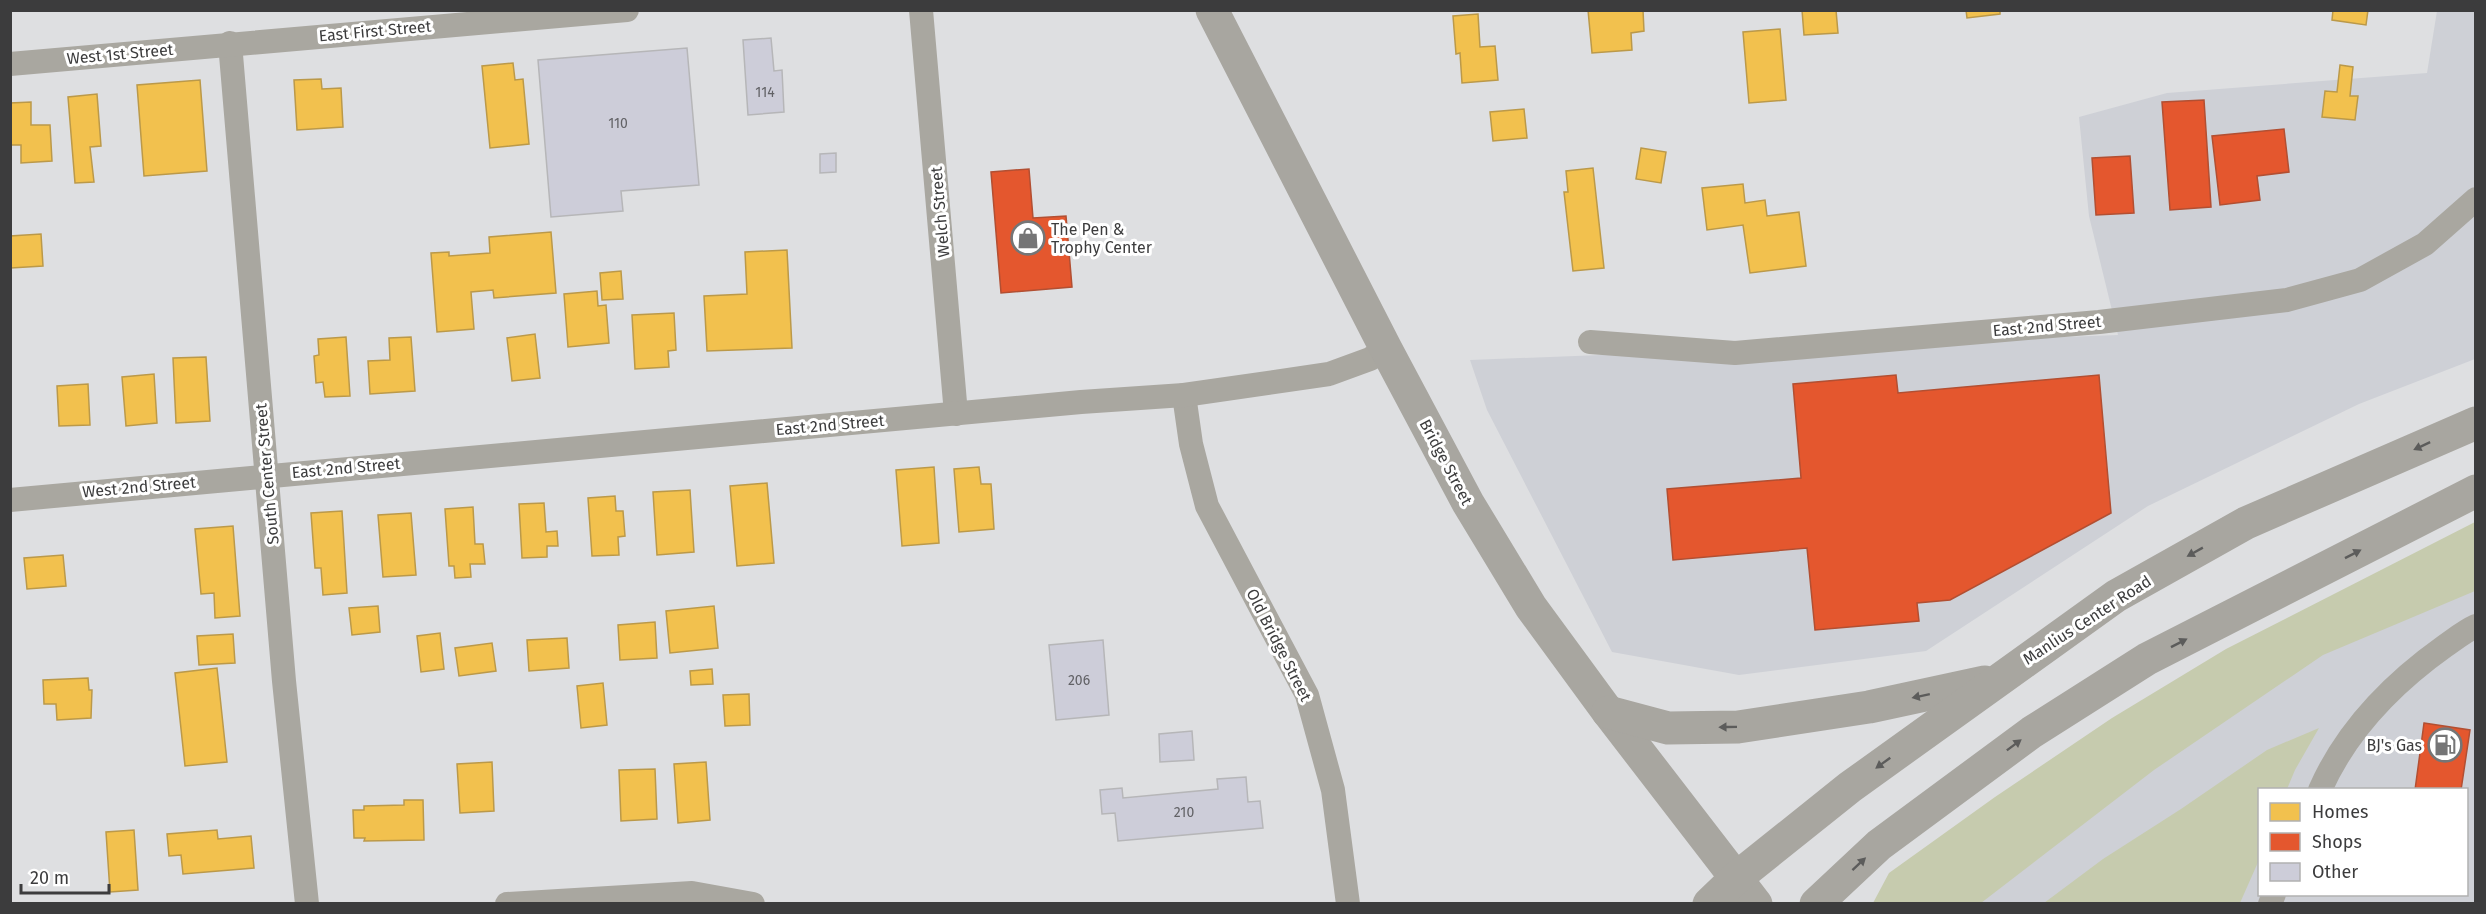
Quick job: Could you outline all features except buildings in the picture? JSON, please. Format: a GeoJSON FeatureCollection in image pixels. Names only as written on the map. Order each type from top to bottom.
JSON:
{"type":"FeatureCollection","features":[{"type":"Feature","properties":{"kind":"main road","name":"Bridge Street"},"geometry":{"type":"LineString","coordinates":[[1217,20],[1468,503],[1531,607],[1608,712],[1735,879],[1756,903]]}},
{"type":"Feature","properties":{"kind":"main road","name":"Manlius Center Road"},"geometry":{"type":"LineString","coordinates":[[1735,879],[1850,787],[1998,679],[2116,597],[2246,524],[2475,423]]}},
{"type":"Feature","properties":{"kind":"main road"},"geometry":{"type":"LineString","coordinates":[[1816,903],[1879,845],[2022,739],[2147,659],[2475,491]]}},
{"type":"Feature","properties":{"kind":"main road"},"geometry":{"type":"LineString","coordinates":[[1608,712],[1668,728],[1738,726],[1869,707],[1998,679]]}},
{"type":"Feature","properties":{"kind":"main road"},"geometry":{"type":"LineString","coordinates":[[1709,903],[1735,879]]}},
{"type":"Feature","properties":{"kind":"street","name":"East First Street"},"geometry":{"type":"LineString","coordinates":[[230,43],[627,10]]}},
{"type":"Feature","properties":{"kind":"street","name":"Welch Street"},"geometry":{"type":"LineString","coordinates":[[921,10],[956,414]]}},
{"type":"Feature","properties":{"kind":"street","name":"West 1st Street"},"geometry":{"type":"LineString","coordinates":[[10,64],[230,43]]}},
{"type":"Feature","properties":{"kind":"street","name":"South Center Street"},"geometry":{"type":"LineString","coordinates":[[230,43],[284,681],[307,903]]}},
{"type":"Feature","properties":{"kind":"street","name":"East 2nd Street"},"geometry":{"type":"LineString","coordinates":[[1590,342],[1735,353],[2099,322],[2287,300],[2360,280],[2425,244],[2475,199]]}},
{"type":"Feature","properties":{"kind":"street","name":"East 2nd Street"},"geometry":{"type":"LineString","coordinates":[[268,475],[1184,395],[1329,374],[1370,359],[1386,349]]}},
{"type":"Feature","properties":{"kind":"street","name":"Old Bridge Street"},"geometry":{"type":"LineString","coordinates":[[1184,395],[1191,444],[1207,506],[1307,695],[1333,790],[1348,903]]}},
{"type":"Feature","properties":{"kind":"street","name":"West 2nd Street"},"geometry":{"type":"LineString","coordinates":[[10,500],[268,475]]}},
{"type":"Feature","properties":{"kind":"street"},"geometry":{"type":"LineString","coordinates":[[2320,788],[2331,765],[2366,716],[2412,669],[2475,626]]}},
{"type":"Feature","properties":{"kind":"street"},"geometry":{"type":"LineString","coordinates":[[507,903],[692,893],[753,903]]}},
{"type":"Feature","properties":{"kind":"shaded area"},"geometry":{"type":"Polygon","coordinates":[[[2437,11],[2475,11],[2475,359],[2359,404],[2148,506],[1926,651],[1739,675],[1612,652],[1487,410],[1470,360],[2118,335],[2089,216],[2079,117],[2167,93],[2427,73],[2437,11]]]}},
{"type":"Feature","properties":{"kind":"shaded area"},"geometry":{"type":"Polygon","coordinates":[[[2475,576],[2475,903],[1923,904],[2319,641],[2475,576]]]}},
{"type":"Feature","properties":{"kind":"green space"},"geometry":{"type":"Polygon","coordinates":[[[2475,522],[2475,591],[2323,655],[2154,770],[1981,903],[1873,903],[1889,873],[1995,797],[2112,718],[2226,649],[2475,522]]]}},
{"type":"Feature","properties":{"kind":"green space"},"geometry":{"type":"Polygon","coordinates":[[[2319,728],[2287,788],[2258,788],[2258,862],[2240,903],[2044,903],[2103,859],[2267,750],[2319,728]]]}},
{"type":"Feature","properties":{"kind":"place","name":"The Pen & Trophy Center"},"geometry":{"type":"Point","coordinates":[1028,238]}},
{"type":"Feature","properties":{"kind":"place","name":"BJ's Gas"},"geometry":{"type":"Point","coordinates":[2445,745]}}]}
